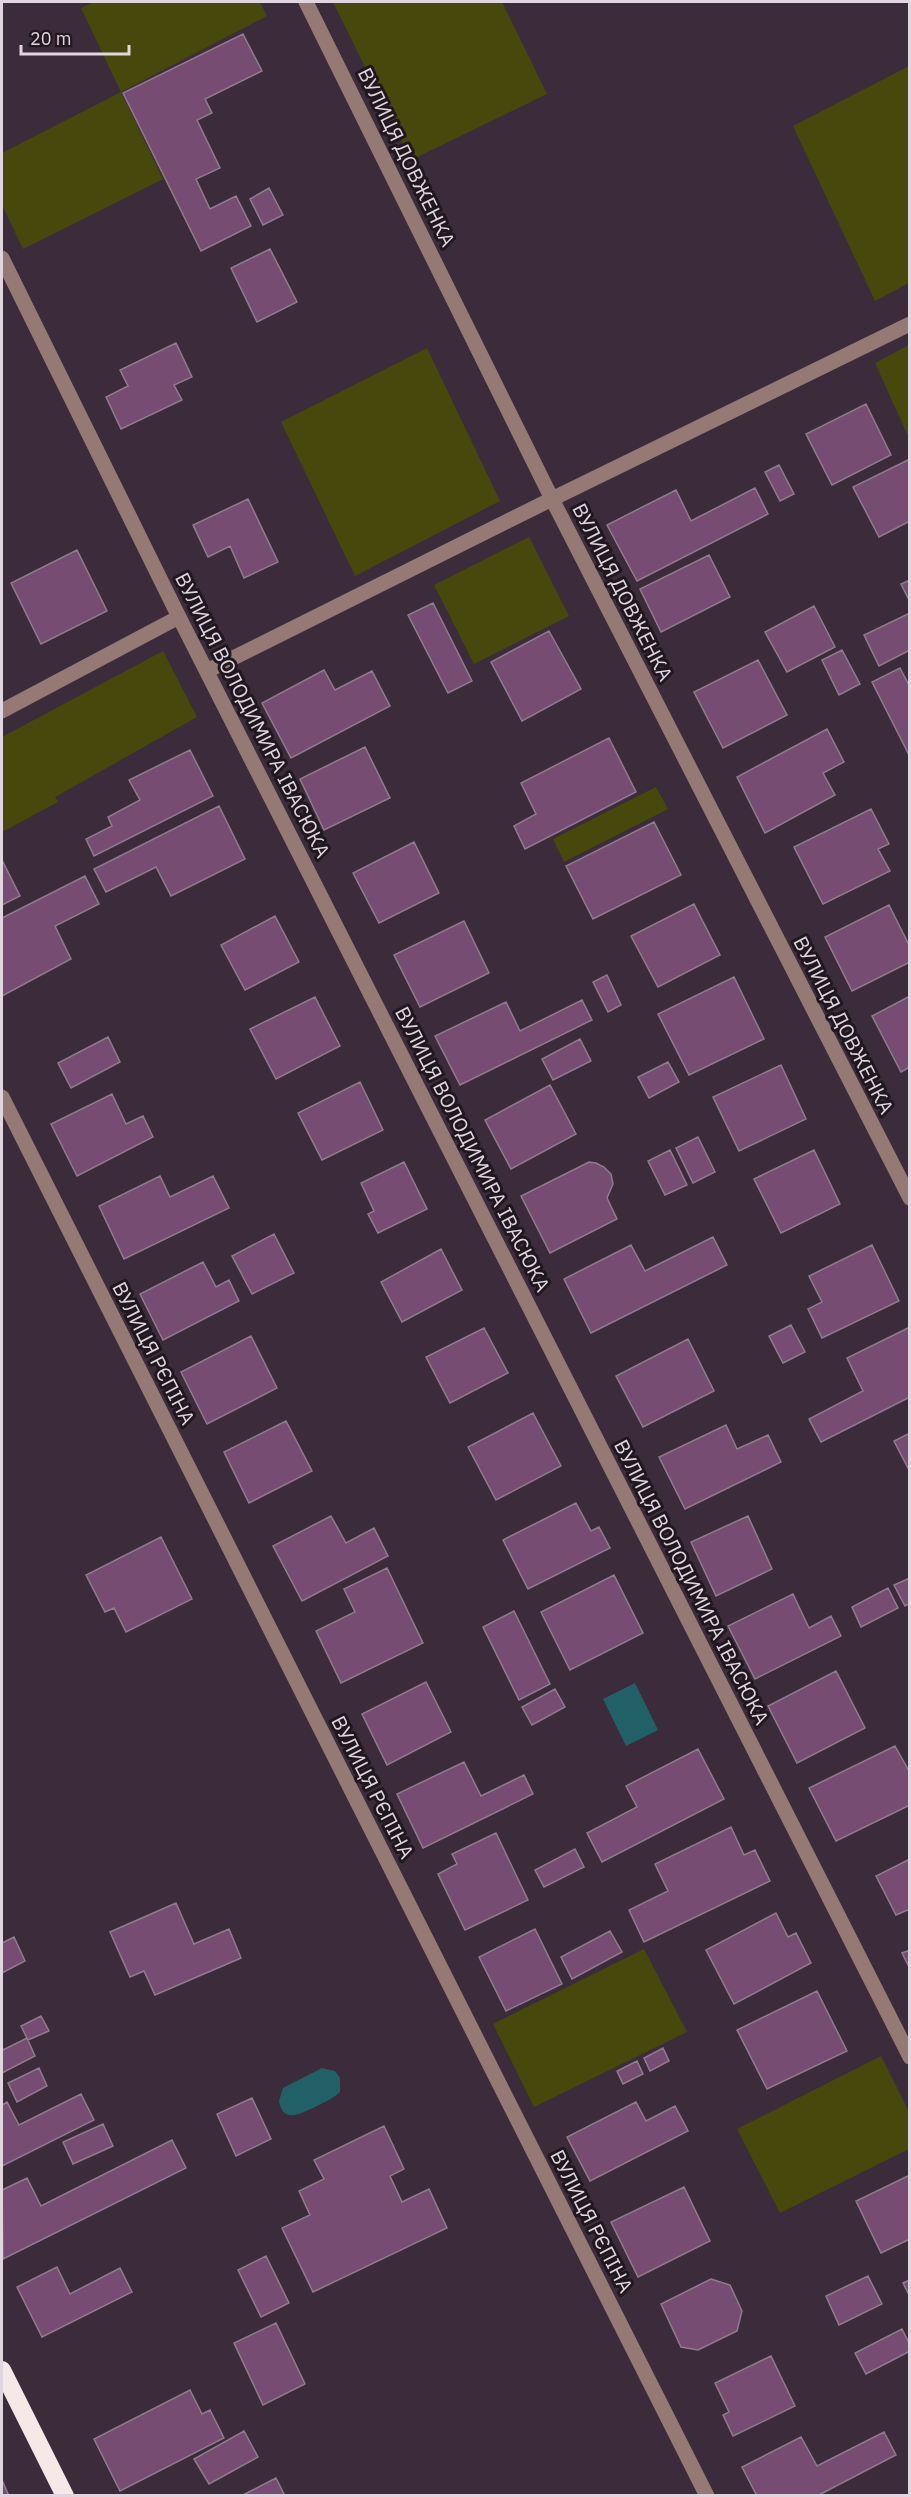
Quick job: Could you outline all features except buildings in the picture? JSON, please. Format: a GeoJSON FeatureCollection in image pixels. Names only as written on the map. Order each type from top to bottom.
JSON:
{"type":"FeatureCollection","features":[{"type":"Feature","properties":{"kind":"highway"},"geometry":{"type":"LineString","coordinates":[[2,2370],[65,2496]]}},
{"type":"Feature","properties":{"kind":"street","name":"ВУЛИЦЯ ДОВЖЕНКА"},"geometry":{"type":"LineString","coordinates":[[306,2],[552,499],[909,1198]]}},
{"type":"Feature","properties":{"kind":"street","name":"ВУЛИЦЯ ВОЛОДИМИРА ІВАСЮКА"},"geometry":{"type":"LineString","coordinates":[[2,258],[179,617],[909,2057]]}},
{"type":"Feature","properties":{"kind":"street"},"geometry":{"type":"LineString","coordinates":[[207,671],[909,324]]}},
{"type":"Feature","properties":{"kind":"street"},"geometry":{"type":"LineString","coordinates":[[2,711],[179,617]]}},
{"type":"Feature","properties":{"kind":"street","name":"ВУЛИЦЯ РЄПІНА"},"geometry":{"type":"LineString","coordinates":[[2,1097],[707,2496]]}},
{"type":"Feature","properties":{"kind":"shaded area"},"geometry":{"type":"Polygon","coordinates":[[[94,2],[260,2],[267,16],[121,92],[81,8],[94,2]]]}},
{"type":"Feature","properties":{"kind":"shaded area"},"geometry":{"type":"Polygon","coordinates":[[[333,2],[502,2],[547,94],[411,160],[333,2]]]}},
{"type":"Feature","properties":{"kind":"shaded area"},"geometry":{"type":"Polygon","coordinates":[[[909,66],[909,283],[875,301],[793,126],[909,66]]]}},
{"type":"Feature","properties":{"kind":"shaded area"},"geometry":{"type":"Polygon","coordinates":[[[121,92],[163,179],[23,249],[2,205],[2,153],[121,92]]]}},
{"type":"Feature","properties":{"kind":"shaded area"},"geometry":{"type":"Polygon","coordinates":[[[909,345],[909,438],[875,363],[909,345]]]}},
{"type":"Feature","properties":{"kind":"shaded area"},"geometry":{"type":"Polygon","coordinates":[[[427,348],[500,501],[355,576],[281,422],[427,348]]]}},
{"type":"Feature","properties":{"kind":"shaded area"},"geometry":{"type":"Polygon","coordinates":[[[529,537],[569,616],[474,664],[434,585],[529,537]]]}},
{"type":"Feature","properties":{"kind":"shaded area"},"geometry":{"type":"Polygon","coordinates":[[[163,651],[197,717],[55,797],[58,802],[2,832],[2,737],[163,651]]]}},
{"type":"Feature","properties":{"kind":"shaded area"},"geometry":{"type":"Polygon","coordinates":[[[656,787],[668,809],[564,862],[553,839],[656,787]]]}},
{"type":"Feature","properties":{"kind":"shaded area"},"geometry":{"type":"Polygon","coordinates":[[[644,1949],[687,2032],[534,2107],[493,2024],[644,1949]]]}},
{"type":"Feature","properties":{"kind":"shaded area"},"geometry":{"type":"Polygon","coordinates":[[[881,2056],[909,2112],[909,2149],[780,2213],[737,2129],[881,2056]]]}},
{"type":"Feature","properties":{"kind":"water"},"geometry":{"type":"Polygon","coordinates":[[[635,1683],[658,1730],[626,1746],[603,1699],[635,1683]]]}},
{"type":"Feature","properties":{"kind":"water"},"geometry":{"type":"Polygon","coordinates":[[[322,2068],[335,2071],[340,2078],[340,2092],[304,2112],[293,2115],[284,2113],[279,2101],[283,2088],[322,2068]]]}}]}
